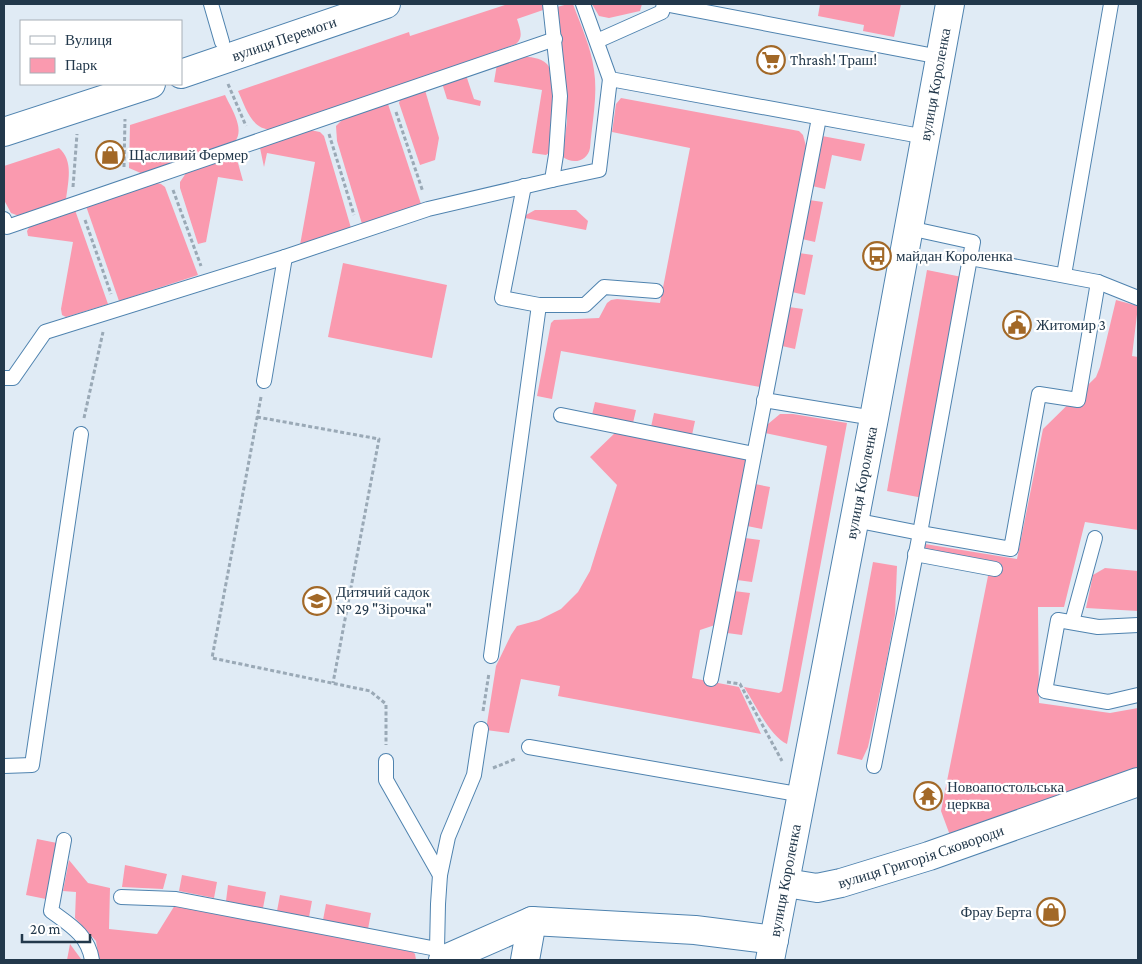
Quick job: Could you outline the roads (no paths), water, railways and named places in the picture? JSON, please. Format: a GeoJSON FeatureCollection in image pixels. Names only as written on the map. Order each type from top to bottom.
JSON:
{"type":"FeatureCollection","features":[{"type":"Feature","properties":{"kind":"street","name":"вулиця Перемоги"},"geometry":{"type":"LineString","coordinates":[[182,56],[337,4]]}},
{"type":"Feature","properties":{"kind":"street","name":"вулиця Перемоги"},"geometry":{"type":"LineString","coordinates":[[182,74],[386,4]]}},
{"type":"Feature","properties":{"kind":"street","name":"вулиця Короленка"},"geometry":{"type":"LineString","coordinates":[[772,950],[874,418],[950,4]]}},
{"type":"Feature","properties":{"kind":"street"},"geometry":{"type":"LineString","coordinates":[[4,116],[96,85]]}},
{"type":"Feature","properties":{"kind":"street"},"geometry":{"type":"LineString","coordinates":[[4,132],[148,85]]}},
{"type":"Feature","properties":{"kind":"street","name":"вулиця Григорія Сковороди"},"geometry":{"type":"LineString","coordinates":[[786,883],[817,888],[841,883],[929,856],[1138,782]]}},
{"type":"Feature","properties":{"kind":"street"},"geometry":{"type":"LineString","coordinates":[[525,960],[532,921]]}},
{"type":"Feature","properties":{"kind":"street"},"geometry":{"type":"LineString","coordinates":[[442,956],[532,921],[695,930],[772,950]]}},
{"type":"Feature","properties":{"kind":"lane"},"geometry":{"type":"LineString","coordinates":[[211,4],[222,42]]}},
{"type":"Feature","properties":{"kind":"lane"},"geometry":{"type":"LineString","coordinates":[[550,4],[560,96],[556,155],[552,180]]}},
{"type":"Feature","properties":{"kind":"lane"},"geometry":{"type":"LineString","coordinates":[[4,378],[13,378],[45,332],[206,280],[285,257],[428,209],[599,170],[610,79],[583,4]]}},
{"type":"Feature","properties":{"kind":"lane"},"geometry":{"type":"LineString","coordinates":[[597,41],[662,12],[664,4],[940,57]]}},
{"type":"Feature","properties":{"kind":"lane"},"geometry":{"type":"LineString","coordinates":[[1064,275],[1112,4]]}},
{"type":"Feature","properties":{"kind":"lane"},"geometry":{"type":"LineString","coordinates":[[5,225],[123,188],[555,39]]}},
{"type":"Feature","properties":{"kind":"lane"},"geometry":{"type":"LineString","coordinates":[[610,79],[926,137]]}},
{"type":"Feature","properties":{"kind":"lane"},"geometry":{"type":"LineString","coordinates":[[711,679],[819,118]]}},
{"type":"Feature","properties":{"kind":"lane"},"geometry":{"type":"LineString","coordinates":[[524,186],[502,298],[539,305],[585,305],[604,287],[656,292]]}},
{"type":"Feature","properties":{"kind":"lane"},"geometry":{"type":"LineString","coordinates":[[874,766],[920,533],[973,242],[909,228]]}},
{"type":"Feature","properties":{"kind":"lane"},"geometry":{"type":"LineString","coordinates":[[264,381],[285,257]]}},
{"type":"Feature","properties":{"kind":"lane"},"geometry":{"type":"LineString","coordinates":[[970,258],[1098,282],[1138,298]]}},
{"type":"Feature","properties":{"kind":"lane"},"geometry":{"type":"LineString","coordinates":[[854,520],[1011,549],[1039,394],[1078,400],[1098,282]]}},
{"type":"Feature","properties":{"kind":"lane"},"geometry":{"type":"LineString","coordinates":[[491,656],[539,305]]}},
{"type":"Feature","properties":{"kind":"lane"},"geometry":{"type":"LineString","coordinates":[[764,400],[874,418]]}},
{"type":"Feature","properties":{"kind":"lane"},"geometry":{"type":"LineString","coordinates":[[561,415],[754,454]]}},
{"type":"Feature","properties":{"kind":"lane"},"geometry":{"type":"LineString","coordinates":[[4,766],[32,765],[81,434]]}},
{"type":"Feature","properties":{"kind":"lane"},"geometry":{"type":"LineString","coordinates":[[1072,622],[1095,538]]}},
{"type":"Feature","properties":{"kind":"lane"},"geometry":{"type":"LineString","coordinates":[[915,554],[995,569]]}},
{"type":"Feature","properties":{"kind":"lane"},"geometry":{"type":"LineString","coordinates":[[1138,625],[1098,627],[1058,620],[1045,691],[1108,702],[1138,695]]}},
{"type":"Feature","properties":{"kind":"lane"},"geometry":{"type":"LineString","coordinates":[[121,897],[176,899],[442,956],[438,904],[440,875],[448,837],[474,775],[480,729]]}},
{"type":"Feature","properties":{"kind":"lane"},"geometry":{"type":"LineString","coordinates":[[529,747],[803,795]]}},
{"type":"Feature","properties":{"kind":"lane"},"geometry":{"type":"LineString","coordinates":[[386,761],[386,780],[440,875]]}},
{"type":"Feature","properties":{"kind":"lane"},"geometry":{"type":"LineString","coordinates":[[64,840],[51,911],[83,937],[92,960]]}},
{"type":"Feature","properties":{"kind":"place","name":"Thrash! Траш!"},"geometry":{"type":"Point","coordinates":[771,60]}},
{"type":"Feature","properties":{"kind":"place","name":"Щасливий Фермер"},"geometry":{"type":"Point","coordinates":[110,155]}},
{"type":"Feature","properties":{"kind":"place","name":"майдан Короленка"},"geometry":{"type":"Point","coordinates":[877,256]}},
{"type":"Feature","properties":{"kind":"place","name":"Житомир 3"},"geometry":{"type":"Point","coordinates":[1017,325]}},
{"type":"Feature","properties":{"kind":"place","name":"Дитячий садок № 29 \"Зірочка\""},"geometry":{"type":"Point","coordinates":[317,601]}},
{"type":"Feature","properties":{"kind":"place","name":"Новоапостольська церква"},"geometry":{"type":"Point","coordinates":[928,796]}},
{"type":"Feature","properties":{"kind":"place","name":"Фрау Берта"},"geometry":{"type":"Point","coordinates":[1051,912]}}]}
